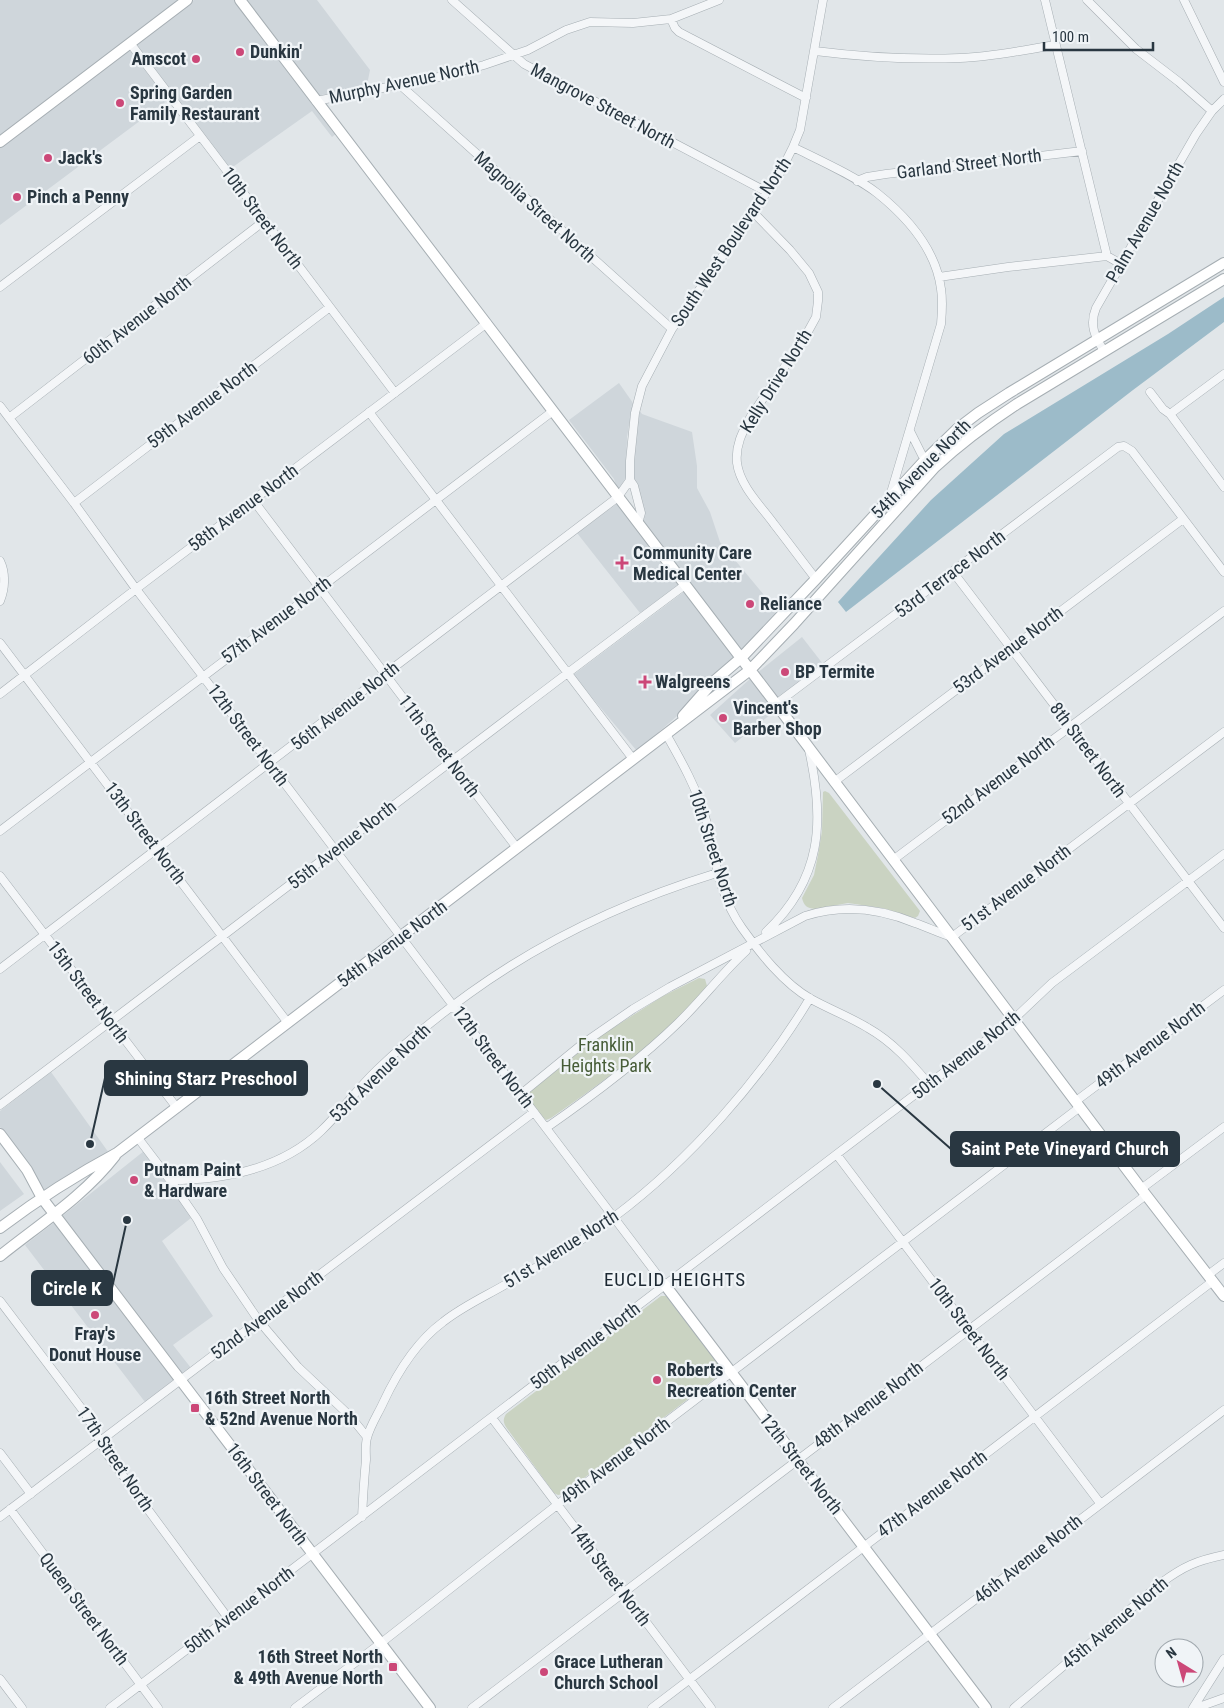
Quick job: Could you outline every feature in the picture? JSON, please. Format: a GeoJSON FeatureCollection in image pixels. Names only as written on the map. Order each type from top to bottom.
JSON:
{"type":"FeatureCollection","features":[{"type":"Feature","properties":{"kind":"main road"},"geometry":{"type":"LineString","coordinates":[[0,142],[187,0]]}},
{"type":"Feature","properties":{"kind":"main road"},"geometry":{"type":"LineString","coordinates":[[240,0],[776,704],[1143,1192],[1224,1296]]}},
{"type":"Feature","properties":{"kind":"main road","name":"54th Avenue North"},"geometry":{"type":"LineString","coordinates":[[666,734],[713,682],[741,658],[816,579],[890,496],[957,429],[978,413],[1224,264]]}},
{"type":"Feature","properties":{"kind":"main road","name":"54th Avenue North"},"geometry":{"type":"LineString","coordinates":[[0,1228],[42,1198],[117,1153],[138,1138],[750,670],[794,624],[934,467],[991,421],[1224,279]]}},
{"type":"Feature","properties":{"kind":"main road","name":"16th Street North"},"geometry":{"type":"LineString","coordinates":[[0,1134],[27,1170],[42,1198],[430,1708]]}},
{"type":"Feature","properties":{"kind":"main road","name":"54th Avenue North"},"geometry":{"type":"LineString","coordinates":[[0,1256],[79,1196],[102,1173],[117,1153]]}},
{"type":"Feature","properties":{"kind":"main road","name":"12th Street North"},"geometry":{"type":"LineString","coordinates":[[665,1285],[986,1708]]}},
{"type":"Feature","properties":{"kind":"street","name":"Mangrove Street North"},"geometry":{"type":"LineString","coordinates":[[452,0],[524,64],[767,192]]}},
{"type":"Feature","properties":{"kind":"street","name":"Murphy Avenue North"},"geometry":{"type":"LineString","coordinates":[[316,101],[449,75],[484,65],[541,45],[566,30],[590,22],[633,23],[671,19],[719,0]]}},
{"type":"Feature","properties":{"kind":"street","name":"South West Boulevard North"},"geometry":{"type":"LineString","coordinates":[[638,523],[641,513],[634,486],[630,480],[631,438],[642,386],[672,329],[767,192],[794,147],[800,130],[823,0]]}},
{"type":"Feature","properties":{"kind":"street"},"geometry":{"type":"LineString","coordinates":[[1044,0],[1107,256]]}},
{"type":"Feature","properties":{"kind":"street"},"geometry":{"type":"LineString","coordinates":[[1087,0],[1136,49],[1212,111]]}},
{"type":"Feature","properties":{"kind":"street"},"geometry":{"type":"LineString","coordinates":[[1184,0],[1224,82]]}},
{"type":"Feature","properties":{"kind":"street"},"geometry":{"type":"LineString","coordinates":[[671,19],[678,32],[806,98]]}},
{"type":"Feature","properties":{"kind":"street","name":"10th Street North"},"geometry":{"type":"LineString","coordinates":[[130,43],[395,393]]}},
{"type":"Feature","properties":{"kind":"street"},"geometry":{"type":"LineString","coordinates":[[815,51],[889,58],[961,58],[1055,45]]}},
{"type":"Feature","properties":{"kind":"street","name":"Magnolia Street North"},"geometry":{"type":"LineString","coordinates":[[398,84],[672,329]]}},
{"type":"Feature","properties":{"kind":"street","name":"Palm Avenue North"},"geometry":{"type":"LineString","coordinates":[[1104,351],[1097,340],[1092,326],[1092,316],[1196,134],[1212,111],[1224,99]]}},
{"type":"Feature","properties":{"kind":"street"},"geometry":{"type":"LineString","coordinates":[[0,287],[200,136]]}},
{"type":"Feature","properties":{"kind":"street"},"geometry":{"type":"LineString","coordinates":[[794,147],[876,193],[912,227],[930,255],[939,278],[942,302],[941,324],[890,496]]}},
{"type":"Feature","properties":{"kind":"street","name":"Garland Street North"},"geometry":{"type":"LineString","coordinates":[[857,181],[867,177],[886,174],[1082,151]]}},
{"type":"Feature","properties":{"kind":"street","name":"Kelly Drive North"},"geometry":{"type":"LineString","coordinates":[[753,212],[790,250],[809,273],[818,292],[818,301],[816,317],[805,336],[745,427],[739,441],[738,464],[743,481],[816,579]]}},
{"type":"Feature","properties":{"kind":"street","name":"60th Avenue North"},"geometry":{"type":"LineString","coordinates":[[9,418],[264,221]]}},
{"type":"Feature","properties":{"kind":"street"},"geometry":{"type":"LineString","coordinates":[[939,278],[1008,267],[1107,256],[1121,264]]}},
{"type":"Feature","properties":{"kind":"street","name":"59th Avenue North"},"geometry":{"type":"LineString","coordinates":[[74,503],[330,307]]}},
{"type":"Feature","properties":{"kind":"street","name":"58th Avenue North"},"geometry":{"type":"LineString","coordinates":[[0,694],[487,323]]}},
{"type":"Feature","properties":{"kind":"street"},"geometry":{"type":"LineString","coordinates":[[1170,414],[1224,374]]}},
{"type":"Feature","properties":{"kind":"street"},"geometry":{"type":"LineString","coordinates":[[1150,392],[1163,409],[1170,414],[1224,487]]}},
{"type":"Feature","properties":{"kind":"street","name":"12th Street North"},"geometry":{"type":"LineString","coordinates":[[0,406],[74,503],[136,589],[665,1285]]}},
{"type":"Feature","properties":{"kind":"street","name":"57th Avenue North"},"geometry":{"type":"LineString","coordinates":[[0,831],[553,411]]}},
{"type":"Feature","properties":{"kind":"street"},"geometry":{"type":"LineString","coordinates":[[369,412],[633,760]]}},
{"type":"Feature","properties":{"kind":"street"},"geometry":{"type":"LineString","coordinates":[[910,431],[917,446],[934,467]]}},
{"type":"Feature","properties":{"kind":"street","name":"53rd Terrace North"},"geometry":{"type":"LineString","coordinates":[[776,704],[1118,447],[1124,446],[1132,451],[1183,519]]}},
{"type":"Feature","properties":{"kind":"street"},"geometry":{"type":"LineString","coordinates":[[618,497],[630,480]]}},
{"type":"Feature","properties":{"kind":"street","name":"56th Avenue North"},"geometry":{"type":"LineString","coordinates":[[0,969],[618,497]]}},
{"type":"Feature","properties":{"kind":"street","name":"11th Street North"},"geometry":{"type":"LineString","coordinates":[[253,500],[517,848]]}},
{"type":"Feature","properties":{"kind":"street"},"geometry":{"type":"LineString","coordinates":[[1183,519],[1224,572]]}},
{"type":"Feature","properties":{"kind":"street","name":"53rd Avenue North"},"geometry":{"type":"LineString","coordinates":[[834,782],[1183,519]]}},
{"type":"Feature","properties":{"kind":"street"},"geometry":{"type":"LineString","coordinates":[[0,561],[4,579],[3,594],[0,600]]}},
{"type":"Feature","properties":{"kind":"street","name":"8th Street North"},"geometry":{"type":"LineString","coordinates":[[953,572],[1224,928]]}},
{"type":"Feature","properties":{"kind":"street","name":"55th Avenue North"},"geometry":{"type":"LineString","coordinates":[[0,1105],[685,585]]}},
{"type":"Feature","properties":{"kind":"street","name":"52nd Avenue North"},"geometry":{"type":"LineString","coordinates":[[893,860],[1224,611]]}},
{"type":"Feature","properties":{"kind":"street","name":"13th Street North"},"geometry":{"type":"LineString","coordinates":[[0,643],[288,1023]]}},
{"type":"Feature","properties":{"kind":"street","name":"51st Avenue North"},"geometry":{"type":"LineString","coordinates":[[754,943],[781,927],[805,916],[844,908],[859,908],[893,915],[952,937],[1224,732]]}},
{"type":"Feature","properties":{"kind":"street","name":"10th Street North"},"geometry":{"type":"LineString","coordinates":[[666,734],[687,772],[698,797],[706,820],[717,873],[727,901],[741,927],[770,963],[791,984],[810,998],[854,1020],[884,1038],[909,1060],[930,1084]]}},
{"type":"Feature","properties":{"kind":"street"},"geometry":{"type":"LineString","coordinates":[[546,1128],[598,1091],[647,1051],[690,1011],[735,961],[780,919],[792,903],[806,877],[814,851],[818,807],[814,774],[808,748]]}},
{"type":"Feature","properties":{"kind":"street","name":"50th Avenue North"},"geometry":{"type":"LineString","coordinates":[[110,1708],[1014,1020],[1052,983],[1224,854]]}},
{"type":"Feature","properties":{"kind":"street","name":"53rd Avenue North"},"geometry":{"type":"LineString","coordinates":[[170,1180],[231,1175],[253,1169],[288,1155],[320,1131],[377,1070],[425,1028],[453,1005],[507,967],[577,928],[654,893],[717,873]]}},
{"type":"Feature","properties":{"kind":"street","name":"15th Street North"},"geometry":{"type":"LineString","coordinates":[[0,876],[176,1108]]}},
{"type":"Feature","properties":{"kind":"street"},"geometry":{"type":"LineString","coordinates":[[521,1094],[581,1044],[625,1015],[670,987],[754,943]]}},
{"type":"Feature","properties":{"kind":"street","name":"49th Avenue North"},"geometry":{"type":"LineString","coordinates":[[295,1708],[557,1505],[903,1242],[1224,990]]}},
{"type":"Feature","properties":{"kind":"street","name":"51st Avenue North"},"geometry":{"type":"LineString","coordinates":[[362,1517],[367,1437],[389,1390],[404,1365],[428,1335],[461,1309],[554,1258],[614,1218],[658,1182],[715,1123],[760,1072],[790,1032],[810,998]]}},
{"type":"Feature","properties":{"kind":"street","name":"52nd Avenue North"},"geometry":{"type":"LineString","coordinates":[[0,1517],[534,1112]]}},
{"type":"Feature","properties":{"kind":"street","name":"48th Avenue North"},"geometry":{"type":"LineString","coordinates":[[472,1708],[969,1328],[1224,1127]]}},
{"type":"Feature","properties":{"kind":"street"},"geometry":{"type":"LineString","coordinates":[[138,1138],[197,1219],[223,1268],[259,1321],[298,1367],[350,1416],[367,1437]]}},
{"type":"Feature","properties":{"kind":"street","name":"10th Street North"},"geometry":{"type":"LineString","coordinates":[[837,1155],[1100,1503]]}},
{"type":"Feature","properties":{"kind":"street","name":"47th Avenue North"},"geometry":{"type":"LineString","coordinates":[[652,1708],[1034,1416],[1210,1278],[1224,1263]]}},
{"type":"Feature","properties":{"kind":"street","name":"17th Street North"},"geometry":{"type":"LineString","coordinates":[[0,1300],[85,1413],[107,1454],[228,1618]]}},
{"type":"Feature","properties":{"kind":"street","name":"46th Avenue North"},"geometry":{"type":"LineString","coordinates":[[834,1708],[1224,1410]]}},
{"type":"Feature","properties":{"kind":"street","name":"14th Street North"},"geometry":{"type":"LineString","coordinates":[[492,1418],[711,1708]]}},
{"type":"Feature","properties":{"kind":"street"},"geometry":{"type":"LineString","coordinates":[[0,1453],[31,1494]]}},
{"type":"Feature","properties":{"kind":"street","name":"Queen Street North"},"geometry":{"type":"LineString","coordinates":[[10,1509],[158,1708]]}},
{"type":"Feature","properties":{"kind":"street","name":"45th Avenue North"},"geometry":{"type":"LineString","coordinates":[[1014,1708],[1181,1569],[1203,1560],[1224,1555]]}},
{"type":"Feature","properties":{"kind":"street"},"geometry":{"type":"LineString","coordinates":[[1195,1708],[1223,1662]]}},
{"type":"Feature","properties":{"kind":"street"},"geometry":{"type":"LineString","coordinates":[[0,1679],[22,1708]]}},
{"type":"Feature","properties":{"kind":"street"},"geometry":{"type":"LineString","coordinates":[[1195,1708],[1224,1698]]}},
{"type":"Feature","properties":{"kind":"shaded area"},"geometry":{"type":"Polygon","coordinates":[[[0,0],[180,0],[0,137],[0,0]]]}},
{"type":"Feature","properties":{"kind":"shaded area"},"geometry":{"type":"Polygon","coordinates":[[[194,0],[236,0],[337,133],[332,137],[312,111],[230,169],[135,44],[194,0]]]}},
{"type":"Feature","properties":{"kind":"shaded area"},"geometry":{"type":"Polygon","coordinates":[[[245,0],[317,0],[370,70],[367,85],[317,96],[245,0]]]}},
{"type":"Feature","properties":{"kind":"shaded area"},"geometry":{"type":"Polygon","coordinates":[[[129,49],[168,100],[0,225],[0,147],[129,49]]]}},
{"type":"Feature","properties":{"kind":"shaded area"},"geometry":{"type":"Polygon","coordinates":[[[619,383],[633,403],[627,437],[626,477],[618,491],[614,479],[569,420],[619,383]]]}},
{"type":"Feature","properties":{"kind":"shaded area"},"geometry":{"type":"Polygon","coordinates":[[[640,411],[642,414],[692,432],[697,466],[697,488],[710,512],[720,542],[778,612],[741,652],[643,523],[645,512],[634,478],[635,438],[640,411]]]}},
{"type":"Feature","properties":{"kind":"shaded area"},"geometry":{"type":"Polygon","coordinates":[[[618,503],[680,584],[640,613],[577,533],[618,503]]]}},
{"type":"Feature","properties":{"kind":"shaded area"},"geometry":{"type":"Polygon","coordinates":[[[685,591],[735,657],[710,679],[676,717],[637,751],[573,675],[685,591]]]}},
{"type":"Feature","properties":{"kind":"shaded area"},"geometry":{"type":"Polygon","coordinates":[[[802,637],[823,664],[777,699],[757,673],[802,637]]]}},
{"type":"Feature","properties":{"kind":"shaded area"},"geometry":{"type":"Polygon","coordinates":[[[751,678],[776,710],[735,743],[710,715],[751,678]]]}},
{"type":"Feature","properties":{"kind":"shaded area"},"geometry":{"type":"Polygon","coordinates":[[[51,1072],[109,1153],[44,1192],[30,1167],[0,1127],[0,1111],[51,1072]]]}},
{"type":"Feature","properties":{"kind":"shaded area"},"geometry":{"type":"Polygon","coordinates":[[[144,1151],[167,1184],[169,1184],[191,1218],[162,1241],[213,1316],[173,1345],[191,1368],[181,1375],[61,1217],[144,1151]]]}},
{"type":"Feature","properties":{"kind":"shaded area"},"geometry":{"type":"Polygon","coordinates":[[[0,1162],[24,1194],[0,1211],[0,1162]]]}},
{"type":"Feature","properties":{"kind":"shaded area"},"geometry":{"type":"Polygon","coordinates":[[[56,1221],[175,1379],[145,1402],[25,1245],[56,1221]]]}},
{"type":"Feature","properties":{"kind":"green space"},"geometry":{"type":"Polygon","coordinates":[[[823,792],[829,793],[920,911],[918,916],[915,918],[882,908],[848,903],[815,909],[805,905],[802,898],[814,875],[818,855],[822,831],[823,792]]]}},
{"type":"Feature","properties":{"kind":"green space","name":"Franklin Heights Park"},"geometry":{"type":"Polygon","coordinates":[[[699,978],[705,979],[707,986],[691,1005],[654,1041],[551,1118],[546,1120],[540,1115],[530,1101],[528,1094],[531,1091],[594,1040],[663,996],[699,978]]]}},
{"type":"Feature","properties":{"kind":"green space"},"geometry":{"type":"Polygon","coordinates":[[[661,1296],[666,1296],[719,1365],[721,1374],[563,1494],[558,1495],[554,1493],[504,1424],[506,1414],[661,1296]]]}},
{"type":"Feature","properties":{"kind":"water"},"geometry":{"type":"Polygon","coordinates":[[[1224,297],[1224,322],[846,612],[838,602],[931,500],[1004,434],[1168,334],[1224,297]]]}},
{"type":"Feature","properties":{"kind":"place","name":"Dunkin'"},"geometry":{"type":"Point","coordinates":[240,52]}},
{"type":"Feature","properties":{"kind":"place","name":"Amscot"},"geometry":{"type":"Point","coordinates":[196,59]}},
{"type":"Feature","properties":{"kind":"place","name":"Spring Garden Family Restaurant"},"geometry":{"type":"Point","coordinates":[120,103]}},
{"type":"Feature","properties":{"kind":"place","name":"Jack's"},"geometry":{"type":"Point","coordinates":[48,158]}},
{"type":"Feature","properties":{"kind":"place","name":"Pinch a Penny"},"geometry":{"type":"Point","coordinates":[17,197]}},
{"type":"Feature","properties":{"kind":"place","name":"Community Care Medical Center"},"geometry":{"type":"Point","coordinates":[622,563]}},
{"type":"Feature","properties":{"kind":"place","name":"Reliance"},"geometry":{"type":"Point","coordinates":[750,604]}},
{"type":"Feature","properties":{"kind":"place","name":"BP Termite"},"geometry":{"type":"Point","coordinates":[785,672]}},
{"type":"Feature","properties":{"kind":"place","name":"Walgreens"},"geometry":{"type":"Point","coordinates":[645,682]}},
{"type":"Feature","properties":{"kind":"place","name":"Vincent's Barber Shop"},"geometry":{"type":"Point","coordinates":[723,718]}},
{"type":"Feature","properties":{"kind":"place","name":"Saint Pete Vineyard Church"},"geometry":{"type":"Point","coordinates":[877,1084]}},
{"type":"Feature","properties":{"kind":"place","name":"Shining Starz Preschool"},"geometry":{"type":"Point","coordinates":[90,1144]}},
{"type":"Feature","properties":{"kind":"place","name":"Putnam Paint & Hardware"},"geometry":{"type":"Point","coordinates":[134,1180]}},
{"type":"Feature","properties":{"kind":"place","name":"Circle K"},"geometry":{"type":"Point","coordinates":[127,1220]}},
{"type":"Feature","properties":{"kind":"place","name":"Fray's Donut House"},"geometry":{"type":"Point","coordinates":[95,1315]}},
{"type":"Feature","properties":{"kind":"place","name":"Roberts Recreation Center"},"geometry":{"type":"Point","coordinates":[657,1380]}},
{"type":"Feature","properties":{"kind":"place","name":"16th Street North & 52nd Avenue North"},"geometry":{"type":"Point","coordinates":[195,1408]}},
{"type":"Feature","properties":{"kind":"place","name":"16th Street North & 49th Avenue North"},"geometry":{"type":"Point","coordinates":[393,1667]}},
{"type":"Feature","properties":{"kind":"place","name":"Grace Lutheran Church School"},"geometry":{"type":"Point","coordinates":[544,1672]}},
{"type":"Feature","properties":{"kind":"district","name":"EUCLID HEIGHTS"},"geometry":{"type":"Point","coordinates":[675,1279]}}]}
